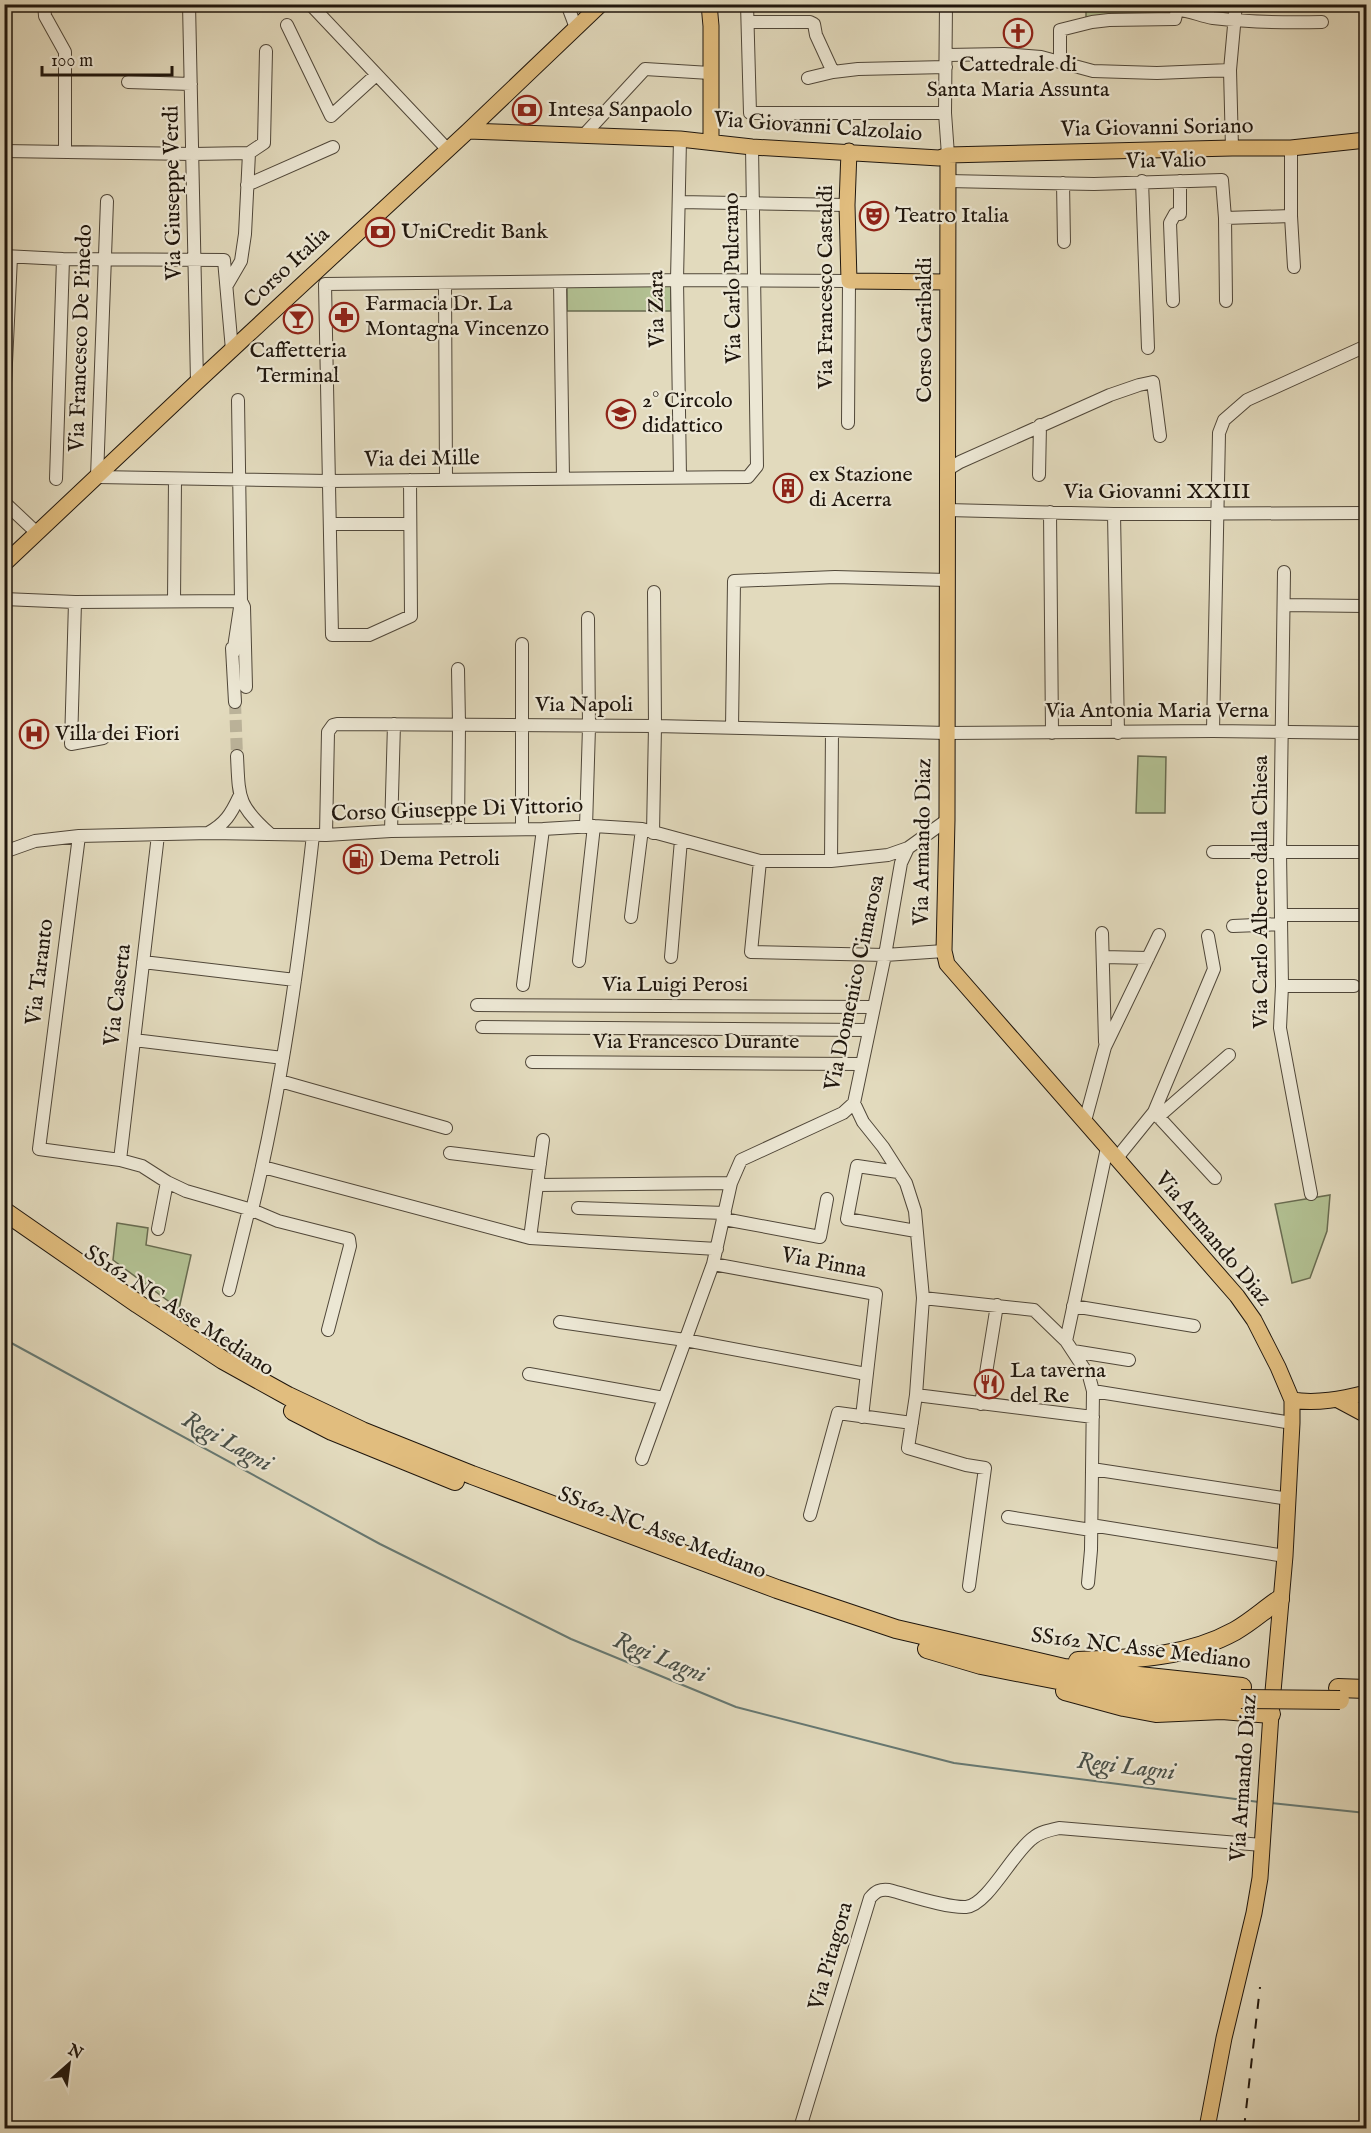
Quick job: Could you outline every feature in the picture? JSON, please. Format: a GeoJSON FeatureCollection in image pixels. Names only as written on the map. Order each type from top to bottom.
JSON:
{"type":"FeatureCollection","features":[{"type":"Feature","properties":{"kind":"highway","name":"SS162 NC Asse Mediano"},"geometry":{"type":"LineString","coordinates":[[4,1211],[223,1360],[288,1396],[363,1431],[777,1589],[980,1657],[1063,1681],[1169,1697],[1241,1693],[1339,1694],[1366,1689]]}},
{"type":"Feature","properties":{"kind":"highway","name":"SS162 NC Asse Mediano"},"geometry":{"type":"LineString","coordinates":[[4,1224],[203,1361],[263,1396],[332,1431],[406,1463],[774,1601],[893,1640],[980,1657]]}},
{"type":"Feature","properties":{"kind":"highway"},"geometry":{"type":"LineString","coordinates":[[980,1657],[1072,1661],[1142,1659],[1190,1651],[1236,1631],[1280,1599]]}},
{"type":"Feature","properties":{"kind":"highway"},"geometry":{"type":"LineString","coordinates":[[980,1657],[1034,1683],[1124,1707],[1156,1713],[1222,1710],[1271,1714]]}},
{"type":"Feature","properties":{"kind":"highway","name":"SS162 NC Asse Mediano"},"geometry":{"type":"LineString","coordinates":[[1339,1694],[1366,1700]]}},
{"type":"Feature","properties":{"kind":"main road","name":"Corso Italia"},"geometry":{"type":"LineString","coordinates":[[4,564],[197,381],[319,280],[448,150],[601,4]]}},
{"type":"Feature","properties":{"kind":"main road"},"geometry":{"type":"LineString","coordinates":[[709,4],[711,142]]}},
{"type":"Feature","properties":{"kind":"main road","name":"Via Giovanni Calzolaio"},"geometry":{"type":"LineString","coordinates":[[468,131],[680,140],[752,147],[939,158],[948,155]]}},
{"type":"Feature","properties":{"kind":"main road","name":"Via Giovanni Soriano"},"geometry":{"type":"LineString","coordinates":[[948,155],[1291,148],[1366,140]]}},
{"type":"Feature","properties":{"kind":"main road","name":"Via Francesco Castaldi"},"geometry":{"type":"LineString","coordinates":[[849,151],[847,205],[849,280]]}},
{"type":"Feature","properties":{"kind":"main road","name":"Corso Garibaldi"},"geometry":{"type":"LineString","coordinates":[[947,470],[948,155]]}},
{"type":"Feature","properties":{"kind":"main road"},"geometry":{"type":"LineString","coordinates":[[849,280],[947,282]]}},
{"type":"Feature","properties":{"kind":"main road","name":"Via Armando Diaz"},"geometry":{"type":"LineString","coordinates":[[947,470],[947,820],[944,951],[947,964],[1237,1296],[1258,1327],[1292,1400],[1289,1499],[1260,1878],[1254,1913],[1224,2038],[1207,2128]]}},
{"type":"Feature","properties":{"kind":"main road"},"geometry":{"type":"LineString","coordinates":[[1292,1400],[1303,1402],[1338,1400],[1366,1393]]}},
{"type":"Feature","properties":{"kind":"main road"},"geometry":{"type":"LineString","coordinates":[[1338,1400],[1366,1415]]}},
{"type":"Feature","properties":{"kind":"street"},"geometry":{"type":"LineString","coordinates":[[44,4],[45,16],[65,52],[65,151]]}},
{"type":"Feature","properties":{"kind":"street","name":"Via Giuseppe Verdi"},"geometry":{"type":"LineString","coordinates":[[189,4],[197,381]]}},
{"type":"Feature","properties":{"kind":"street"},"geometry":{"type":"LineString","coordinates":[[310,4],[448,150]]}},
{"type":"Feature","properties":{"kind":"street"},"geometry":{"type":"LineString","coordinates":[[567,4],[576,28]]}},
{"type":"Feature","properties":{"kind":"street"},"geometry":{"type":"LineString","coordinates":[[747,4],[750,113],[945,113]]}},
{"type":"Feature","properties":{"kind":"street"},"geometry":{"type":"LineString","coordinates":[[946,4],[945,113],[948,155]]}},
{"type":"Feature","properties":{"kind":"street"},"geometry":{"type":"LineString","coordinates":[[1232,148],[1230,70],[1236,4]]}},
{"type":"Feature","properties":{"kind":"street"},"geometry":{"type":"LineString","coordinates":[[1060,62],[1060,30],[1092,22],[1175,19],[1177,10],[1190,10],[1198,16],[1235,20],[1322,22]]}},
{"type":"Feature","properties":{"kind":"street"},"geometry":{"type":"LineString","coordinates":[[748,22],[810,22],[814,24],[816,35],[833,72]]}},
{"type":"Feature","properties":{"kind":"street"},"geometry":{"type":"LineString","coordinates":[[286,25],[331,116],[376,75]]}},
{"type":"Feature","properties":{"kind":"street"},"geometry":{"type":"LineString","coordinates":[[4,151],[249,153],[264,143],[266,51]]}},
{"type":"Feature","properties":{"kind":"street"},"geometry":{"type":"LineString","coordinates":[[808,78],[833,72],[1004,54],[1041,57],[1093,71],[1157,73],[1230,70]]}},
{"type":"Feature","properties":{"kind":"street"},"geometry":{"type":"LineString","coordinates":[[583,136],[645,69],[710,73]]}},
{"type":"Feature","properties":{"kind":"street"},"geometry":{"type":"LineString","coordinates":[[128,82],[191,84]]}},
{"type":"Feature","properties":{"kind":"street","name":"Via Zara"},"geometry":{"type":"LineString","coordinates":[[680,140],[677,280],[680,477]]}},
{"type":"Feature","properties":{"kind":"street"},"geometry":{"type":"LineString","coordinates":[[247,185],[333,147]]}},
{"type":"Feature","properties":{"kind":"street","name":"Via Carlo Pulcrano"},"geometry":{"type":"LineString","coordinates":[[748,477],[757,466],[752,147]]}},
{"type":"Feature","properties":{"kind":"street"},"geometry":{"type":"LineString","coordinates":[[1291,148],[1294,267]]}},
{"type":"Feature","properties":{"kind":"street"},"geometry":{"type":"LineString","coordinates":[[227,285],[241,261],[245,234],[249,153]]}},
{"type":"Feature","properties":{"kind":"street","name":"Via Valio"},"geometry":{"type":"LineString","coordinates":[[948,181],[1063,183],[1222,180],[1226,301]]}},
{"type":"Feature","properties":{"kind":"street"},"geometry":{"type":"LineString","coordinates":[[1142,181],[1148,348]]}},
{"type":"Feature","properties":{"kind":"street"},"geometry":{"type":"LineString","coordinates":[[1173,301],[1170,223],[1175,214],[1180,214],[1180,181]]}},
{"type":"Feature","properties":{"kind":"street"},"geometry":{"type":"LineString","coordinates":[[1063,183],[1064,242]]}},
{"type":"Feature","properties":{"kind":"street","name":"Via Francesco De Pinedo"},"geometry":{"type":"LineString","coordinates":[[97,477],[107,201]]}},
{"type":"Feature","properties":{"kind":"street"},"geometry":{"type":"LineString","coordinates":[[679,202],[847,205]]}},
{"type":"Feature","properties":{"kind":"street"},"geometry":{"type":"LineString","coordinates":[[1225,218],[1291,216]]}},
{"type":"Feature","properties":{"kind":"street"},"geometry":{"type":"LineString","coordinates":[[4,405],[8,256],[63,259],[224,260],[232,350]]}},
{"type":"Feature","properties":{"kind":"street"},"geometry":{"type":"LineString","coordinates":[[56,478],[63,259]]}},
{"type":"Feature","properties":{"kind":"street"},"geometry":{"type":"LineString","coordinates":[[410,480],[411,616],[369,635],[332,635],[329,481],[319,280],[445,284],[849,280]]}},
{"type":"Feature","properties":{"kind":"street","name":"Via Francesco Castaldi"},"geometry":{"type":"LineString","coordinates":[[848,423],[849,280]]}},
{"type":"Feature","properties":{"kind":"street"},"geometry":{"type":"LineString","coordinates":[[560,282],[563,478]]}},
{"type":"Feature","properties":{"kind":"street"},"geometry":{"type":"LineString","coordinates":[[445,284],[446,480]]}},
{"type":"Feature","properties":{"kind":"street"},"geometry":{"type":"LineString","coordinates":[[1213,731],[1216,513],[1219,433],[1224,420],[1247,400],[1366,346]]}},
{"type":"Feature","properties":{"kind":"street"},"geometry":{"type":"LineString","coordinates":[[947,470],[960,462],[1110,395],[1153,382],[1160,436]]}},
{"type":"Feature","properties":{"kind":"street"},"geometry":{"type":"LineString","coordinates":[[233,654],[241,601],[238,400]]}},
{"type":"Feature","properties":{"kind":"street"},"geometry":{"type":"LineString","coordinates":[[1039,475],[1040,426]]}},
{"type":"Feature","properties":{"kind":"street","name":"Via dei Mille"},"geometry":{"type":"LineString","coordinates":[[97,477],[239,481],[748,477]]}},
{"type":"Feature","properties":{"kind":"street"},"geometry":{"type":"LineString","coordinates":[[174,602],[175,479]]}},
{"type":"Feature","properties":{"kind":"street"},"geometry":{"type":"LineString","coordinates":[[4,502],[37,533]]}},
{"type":"Feature","properties":{"kind":"street","name":"Via Giovanni XXIII"},"geometry":{"type":"LineString","coordinates":[[947,510],[1114,514],[1366,513]]}},
{"type":"Feature","properties":{"kind":"street"},"geometry":{"type":"LineString","coordinates":[[1050,513],[1052,733]]}},
{"type":"Feature","properties":{"kind":"street"},"geometry":{"type":"LineString","coordinates":[[1114,514],[1118,733]]}},
{"type":"Feature","properties":{"kind":"street"},"geometry":{"type":"LineString","coordinates":[[330,524],[410,524]]}},
{"type":"Feature","properties":{"kind":"street","name":"Via Carlo Alberto dalla Chiesa"},"geometry":{"type":"LineString","coordinates":[[1284,572],[1280,1028],[1311,1194]]}},
{"type":"Feature","properties":{"kind":"street"},"geometry":{"type":"LineString","coordinates":[[732,728],[734,580],[835,577],[947,580]]}},
{"type":"Feature","properties":{"kind":"street"},"geometry":{"type":"LineString","coordinates":[[631,917],[647,831],[655,726],[654,592]]}},
{"type":"Feature","properties":{"kind":"street"},"geometry":{"type":"LineString","coordinates":[[4,600],[241,601]]}},
{"type":"Feature","properties":{"kind":"street"},"geometry":{"type":"LineString","coordinates":[[213,601],[224,608],[229,616],[235,702]]}},
{"type":"Feature","properties":{"kind":"street"},"geometry":{"type":"LineString","coordinates":[[241,601],[244,607],[246,687]]}},
{"type":"Feature","properties":{"kind":"street"},"geometry":{"type":"LineString","coordinates":[[75,602],[71,744],[103,738]]}},
{"type":"Feature","properties":{"kind":"street"},"geometry":{"type":"LineString","coordinates":[[1284,605],[1366,606]]}},
{"type":"Feature","properties":{"kind":"street"},"geometry":{"type":"LineString","coordinates":[[579,961],[590,826],[588,618]]}},
{"type":"Feature","properties":{"kind":"street"},"geometry":{"type":"LineString","coordinates":[[522,644],[522,829]]}},
{"type":"Feature","properties":{"kind":"street"},"geometry":{"type":"LineString","coordinates":[[458,669],[459,830]]}},
{"type":"Feature","properties":{"kind":"street","name":"Via Napoli"},"geometry":{"type":"LineString","coordinates":[[320,835],[328,732],[329,728],[337,724],[655,726],[947,733]]}},
{"type":"Feature","properties":{"kind":"street"},"geometry":{"type":"LineString","coordinates":[[390,831],[394,724]]}},
{"type":"Feature","properties":{"kind":"street"},"geometry":{"type":"LineString","coordinates":[[831,861],[832,731]]}},
{"type":"Feature","properties":{"kind":"street","name":"Via Antonia Maria Verna"},"geometry":{"type":"LineString","coordinates":[[947,733],[1213,731],[1366,733]]}},
{"type":"Feature","properties":{"kind":"street"},"geometry":{"type":"LineString","coordinates":[[207,833],[219,827],[229,817],[239,797],[237,756]]}},
{"type":"Feature","properties":{"kind":"street"},"geometry":{"type":"LineString","coordinates":[[239,797],[252,817],[270,834]]}},
{"type":"Feature","properties":{"kind":"street"},"geometry":{"type":"LineString","coordinates":[[908,848],[947,820]]}},
{"type":"Feature","properties":{"kind":"street","name":"Corso Giuseppe Di Vittorio"},"geometry":{"type":"LineString","coordinates":[[4,852],[35,841],[79,836],[207,833],[320,835],[590,826],[647,831],[760,861],[831,861],[888,855],[908,848]]}},
{"type":"Feature","properties":{"kind":"street"},"geometry":{"type":"LineString","coordinates":[[524,985],[543,829]]}},
{"type":"Feature","properties":{"kind":"street","name":"Via Caserta"},"geometry":{"type":"LineString","coordinates":[[120,1160],[158,835]]}},
{"type":"Feature","properties":{"kind":"street"},"geometry":{"type":"LineString","coordinates":[[229,1290],[262,1167],[280,1081],[320,835]]}},
{"type":"Feature","properties":{"kind":"street","name":"Via Taranto"},"geometry":{"type":"LineString","coordinates":[[79,836],[39,1149],[120,1160]]}},
{"type":"Feature","properties":{"kind":"street"},"geometry":{"type":"LineString","coordinates":[[671,957],[681,840]]}},
{"type":"Feature","properties":{"kind":"street","name":"Via Domenico Cimarosa"},"geometry":{"type":"LineString","coordinates":[[642,1459],[713,1264],[725,1216],[730,1183],[741,1160],[843,1113],[854,1103],[885,955],[901,863],[908,848]]}},
{"type":"Feature","properties":{"kind":"street"},"geometry":{"type":"LineString","coordinates":[[1213,852],[1366,852]]}},
{"type":"Feature","properties":{"kind":"street"},"geometry":{"type":"LineString","coordinates":[[760,861],[751,952],[885,955],[944,951]]}},
{"type":"Feature","properties":{"kind":"street"},"geometry":{"type":"LineString","coordinates":[[1233,926],[1281,919],[1363,915]]}},
{"type":"Feature","properties":{"kind":"street"},"geometry":{"type":"LineString","coordinates":[[1102,933],[1105,1047]]}},
{"type":"Feature","properties":{"kind":"street"},"geometry":{"type":"LineString","coordinates":[[1084,1121],[1105,1047],[1159,935]]}},
{"type":"Feature","properties":{"kind":"street"},"geometry":{"type":"LineString","coordinates":[[1156,1114],[1214,969],[1208,936]]}},
{"type":"Feature","properties":{"kind":"street"},"geometry":{"type":"LineString","coordinates":[[1103,957],[1148,958]]}},
{"type":"Feature","properties":{"kind":"street"},"geometry":{"type":"LineString","coordinates":[[143,962],[295,980]]}},
{"type":"Feature","properties":{"kind":"street"},"geometry":{"type":"LineString","coordinates":[[1282,986],[1354,986]]}},
{"type":"Feature","properties":{"kind":"street","name":"Via Luigi Perosi"},"geometry":{"type":"LineString","coordinates":[[477,1005],[873,1007]]}},
{"type":"Feature","properties":{"kind":"street"},"geometry":{"type":"LineString","coordinates":[[482,1027],[868,1030]]}},
{"type":"Feature","properties":{"kind":"street"},"geometry":{"type":"LineString","coordinates":[[134,1040],[283,1058]]}},
{"type":"Feature","properties":{"kind":"street"},"geometry":{"type":"LineString","coordinates":[[1069,1346],[1073,1306],[1111,1154],[1229,1055]]}},
{"type":"Feature","properties":{"kind":"street","name":"Via Francesco Durante"},"geometry":{"type":"LineString","coordinates":[[532,1062],[861,1064]]}},
{"type":"Feature","properties":{"kind":"street"},"geometry":{"type":"LineString","coordinates":[[280,1081],[446,1128]]}},
{"type":"Feature","properties":{"kind":"street"},"geometry":{"type":"LineString","coordinates":[[854,1103],[863,1122],[883,1146],[906,1183],[915,1211],[922,1298],[916,1395],[908,1448],[966,1465],[985,1468],[969,1586]]}},
{"type":"Feature","properties":{"kind":"street"},"geometry":{"type":"LineString","coordinates":[[1156,1114],[1215,1178]]}},
{"type":"Feature","properties":{"kind":"street"},"geometry":{"type":"LineString","coordinates":[[530,1238],[543,1140]]}},
{"type":"Feature","properties":{"kind":"street"},"geometry":{"type":"LineString","coordinates":[[450,1153],[540,1164]]}},
{"type":"Feature","properties":{"kind":"street"},"geometry":{"type":"LineString","coordinates":[[120,1160],[142,1166],[186,1191],[251,1210],[278,1221],[349,1239],[350,1246],[328,1330]]}},
{"type":"Feature","properties":{"kind":"street"},"geometry":{"type":"LineString","coordinates":[[898,1172],[856,1166],[847,1219],[916,1231]]}},
{"type":"Feature","properties":{"kind":"street"},"geometry":{"type":"LineString","coordinates":[[262,1167],[530,1238],[717,1249]]}},
{"type":"Feature","properties":{"kind":"street"},"geometry":{"type":"LineString","coordinates":[[158,1229],[167,1182]]}},
{"type":"Feature","properties":{"kind":"street"},"geometry":{"type":"LineString","coordinates":[[537,1185],[730,1183]]}},
{"type":"Feature","properties":{"kind":"street"},"geometry":{"type":"LineString","coordinates":[[578,1208],[725,1216],[820,1237],[827,1199]]}},
{"type":"Feature","properties":{"kind":"street","name":"Via Pinna"},"geometry":{"type":"LineString","coordinates":[[713,1264],[876,1294],[862,1417]]}},
{"type":"Feature","properties":{"kind":"street"},"geometry":{"type":"LineString","coordinates":[[922,1298],[1034,1310],[1069,1346],[1089,1376],[1093,1391],[1093,1417],[1088,1583]]}},
{"type":"Feature","properties":{"kind":"street"},"geometry":{"type":"LineString","coordinates":[[981,1404],[997,1305]]}},
{"type":"Feature","properties":{"kind":"street"},"geometry":{"type":"LineString","coordinates":[[1073,1306],[1194,1326]]}},
{"type":"Feature","properties":{"kind":"street"},"geometry":{"type":"LineString","coordinates":[[560,1322],[685,1340],[866,1374]]}},
{"type":"Feature","properties":{"kind":"street"},"geometry":{"type":"LineString","coordinates":[[1069,1346],[1129,1360]]}},
{"type":"Feature","properties":{"kind":"street"},"geometry":{"type":"LineString","coordinates":[[529,1374],[664,1398]]}},
{"type":"Feature","properties":{"kind":"street"},"geometry":{"type":"LineString","coordinates":[[1093,1391],[1292,1424]]}},
{"type":"Feature","properties":{"kind":"street"},"geometry":{"type":"LineString","coordinates":[[916,1395],[1093,1417]]}},
{"type":"Feature","properties":{"kind":"street"},"geometry":{"type":"LineString","coordinates":[[810,1515],[838,1413],[912,1423]]}},
{"type":"Feature","properties":{"kind":"street"},"geometry":{"type":"LineString","coordinates":[[1092,1469],[1289,1499]]}},
{"type":"Feature","properties":{"kind":"street"},"geometry":{"type":"LineString","coordinates":[[1008,1517],[1285,1556]]}},
{"type":"Feature","properties":{"kind":"street","name":"Via Pitagora"},"geometry":{"type":"LineString","coordinates":[[800,2128],[870,1898],[875,1892],[882,1889],[889,1890],[956,1906],[969,1906],[981,1900],[1020,1850],[1034,1836],[1059,1828],[1262,1845]]}},
{"type":"Feature","properties":{"kind":"green space"},"geometry":{"type":"Polygon","coordinates":[[[1086,5],[1175,5],[1175,14],[1086,17],[1086,5]]]}},
{"type":"Feature","properties":{"kind":"green space"},"geometry":{"type":"Polygon","coordinates":[[[567,286],[671,286],[671,311],[567,311],[567,286]]]}},
{"type":"Feature","properties":{"kind":"green space"},"geometry":{"type":"Polygon","coordinates":[[[1138,756],[1166,757],[1165,813],[1136,813],[1138,756]]]}},
{"type":"Feature","properties":{"kind":"green space"},"geometry":{"type":"Polygon","coordinates":[[[1330,1195],[1327,1231],[1310,1278],[1292,1283],[1275,1204],[1330,1195]]]}},
{"type":"Feature","properties":{"kind":"green space"},"geometry":{"type":"Polygon","coordinates":[[[117,1223],[148,1228],[146,1245],[191,1255],[179,1309],[113,1260],[117,1223]]]}},
{"type":"Feature","properties":{"kind":"waterway","name":"Regi Lagni"},"geometry":{"type":"LineString","coordinates":[[4,1339],[380,1544],[571,1639],[736,1707],[954,1763],[1259,1802]]}},
{"type":"Feature","properties":{"kind":"waterway","name":"Regi Lagni"},"geometry":{"type":"LineString","coordinates":[[1271,1803],[1366,1813]]}},
{"type":"Feature","properties":{"kind":"tunnel"},"geometry":{"type":"LineString","coordinates":[[235,702],[237,756]]}},
{"type":"Feature","properties":{"kind":"railway"},"geometry":{"type":"LineString","coordinates":[[1244,2128],[1260,1987]]}},
{"type":"Feature","properties":{"kind":"place","name":"Cattedrale di Santa Maria Assunta"},"geometry":{"type":"Point","coordinates":[1018,33]}},
{"type":"Feature","properties":{"kind":"place","name":"Intesa Sanpaolo"},"geometry":{"type":"Point","coordinates":[527,110]}},
{"type":"Feature","properties":{"kind":"place","name":"Teatro Italia"},"geometry":{"type":"Point","coordinates":[874,216]}},
{"type":"Feature","properties":{"kind":"place","name":"UniCredit Bank"},"geometry":{"type":"Point","coordinates":[380,232]}},
{"type":"Feature","properties":{"kind":"place","name":"Farmacia Dr. La Montagna Vincenzo"},"geometry":{"type":"Point","coordinates":[344,317]}},
{"type":"Feature","properties":{"kind":"place","name":"Caffetteria Terminal"},"geometry":{"type":"Point","coordinates":[298,319]}},
{"type":"Feature","properties":{"kind":"place","name":"2° Circolo didattico"},"geometry":{"type":"Point","coordinates":[621,414]}},
{"type":"Feature","properties":{"kind":"place","name":"ex Stazione di Acerra"},"geometry":{"type":"Point","coordinates":[788,488]}},
{"type":"Feature","properties":{"kind":"place","name":"Villa dei Fiori"},"geometry":{"type":"Point","coordinates":[34,734]}},
{"type":"Feature","properties":{"kind":"place","name":"Dema Petroli"},"geometry":{"type":"Point","coordinates":[358,859]}},
{"type":"Feature","properties":{"kind":"place","name":"La taverna del Re"},"geometry":{"type":"Point","coordinates":[989,1384]}}]}
